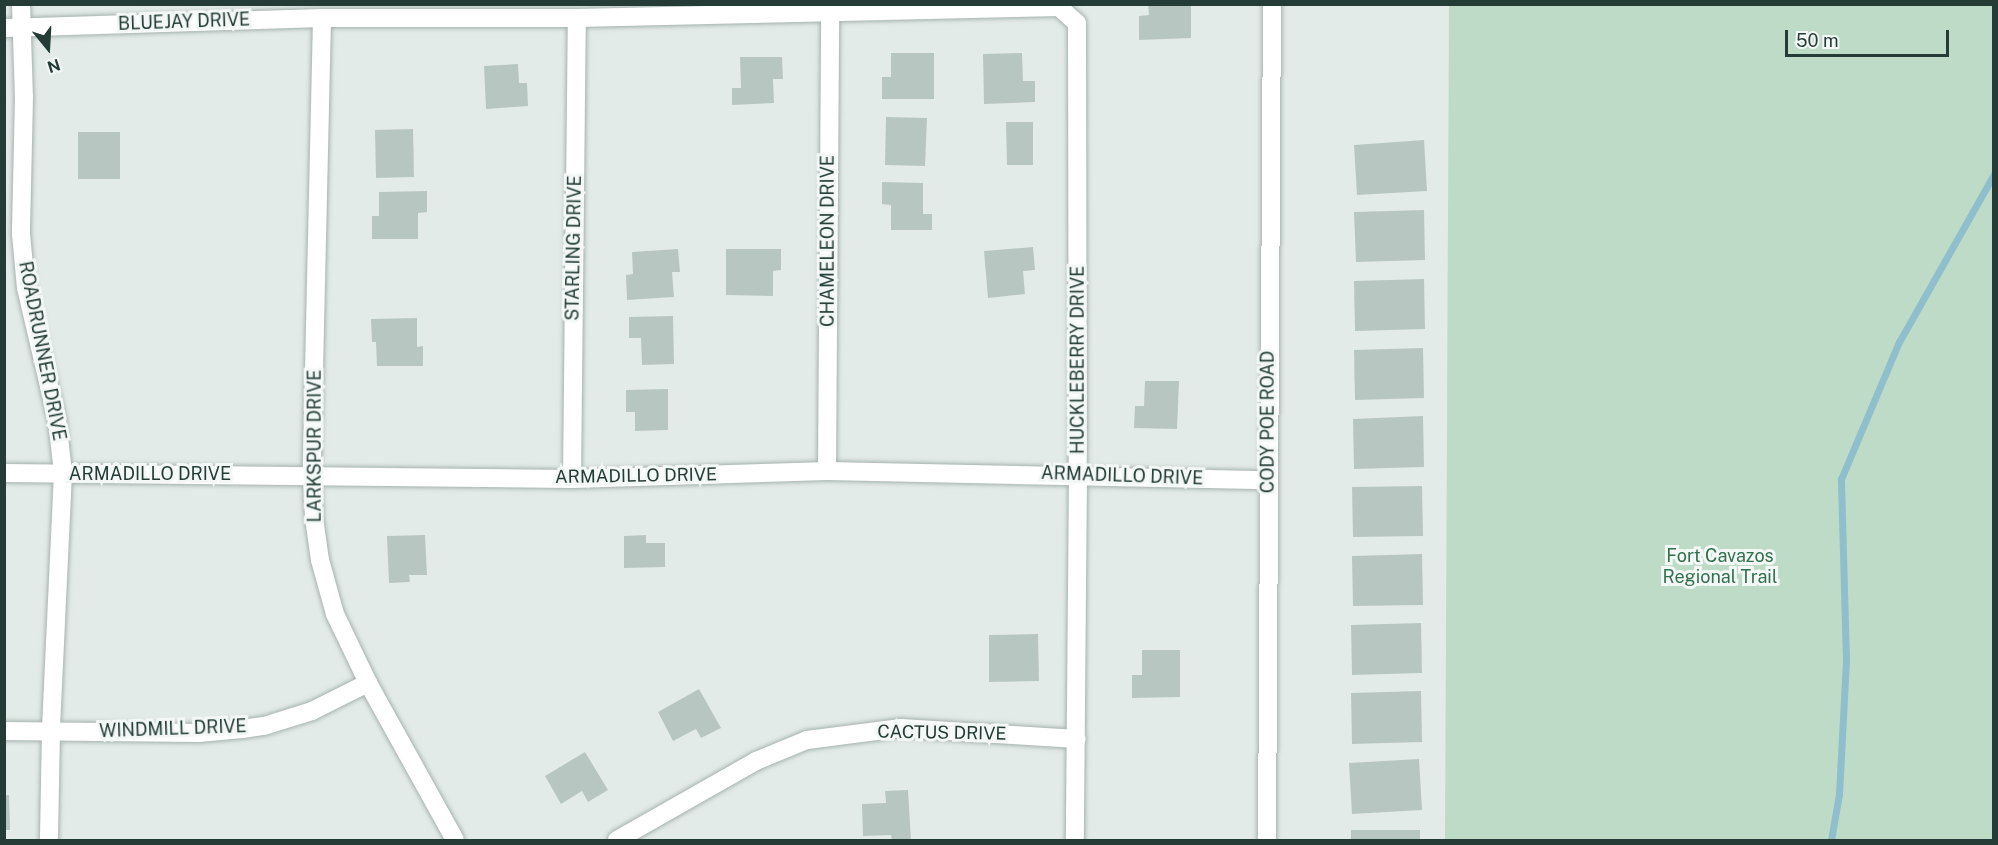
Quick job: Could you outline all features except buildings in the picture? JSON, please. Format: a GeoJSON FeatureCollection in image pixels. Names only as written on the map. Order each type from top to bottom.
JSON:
{"type":"FeatureCollection","features":[{"type":"Feature","properties":{"kind":"street","name":"ROADRUNNER DRIVE"},"geometry":{"type":"LineString","coordinates":[[21,4],[13,27],[21,234],[25,278],[36,337],[57,420],[63,473],[51,731],[49,840]]}},
{"type":"Feature","properties":{"kind":"street","name":"CODY POE ROAD"},"geometry":{"type":"LineString","coordinates":[[1267,840],[1272,4]]}},
{"type":"Feature","properties":{"kind":"street","name":"BLUEJAY DRIVE"},"geometry":{"type":"LineString","coordinates":[[13,27],[322,18],[577,18],[830,10],[1059,7],[1077,22]]}},
{"type":"Feature","properties":{"kind":"street","name":"CHAMELEON DRIVE"},"geometry":{"type":"LineString","coordinates":[[827,471],[830,10]]}},
{"type":"Feature","properties":{"kind":"street","name":"LARKSPUR DRIVE"},"geometry":{"type":"LineString","coordinates":[[322,18],[312,474],[314,518],[326,586],[335,614],[368,683],[455,840]]}},
{"type":"Feature","properties":{"kind":"street","name":"STARLING DRIVE"},"geometry":{"type":"LineString","coordinates":[[572,479],[577,18]]}},
{"type":"Feature","properties":{"kind":"street","name":"HUCKLEBERRY DRIVE"},"geometry":{"type":"LineString","coordinates":[[1075,840],[1078,474],[1077,22]]}},
{"type":"Feature","properties":{"kind":"street","name":"ARMADILLO DRIVE"},"geometry":{"type":"LineString","coordinates":[[4,473],[312,474],[572,479],[827,471],[1078,474],[1268,480]]}},
{"type":"Feature","properties":{"kind":"street","name":"WINDMILL DRIVE"},"geometry":{"type":"LineString","coordinates":[[4,731],[199,733],[264,726],[312,711],[368,683]]}},
{"type":"Feature","properties":{"kind":"street","name":"CACTUS DRIVE"},"geometry":{"type":"LineString","coordinates":[[617,840],[756,761],[807,740],[901,728],[1077,739]]}},
{"type":"Feature","properties":{"kind":"green space","name":"Fort Cavazos Regional Trail"},"geometry":{"type":"Polygon","coordinates":[[[1449,5],[1993,5],[1993,840],[1445,840],[1449,5]]]}},
{"type":"Feature","properties":{"kind":"waterway"},"geometry":{"type":"LineString","coordinates":[[1831,840],[1839,794],[1846,661],[1841,479],[1899,342],[1994,174]]}}]}
